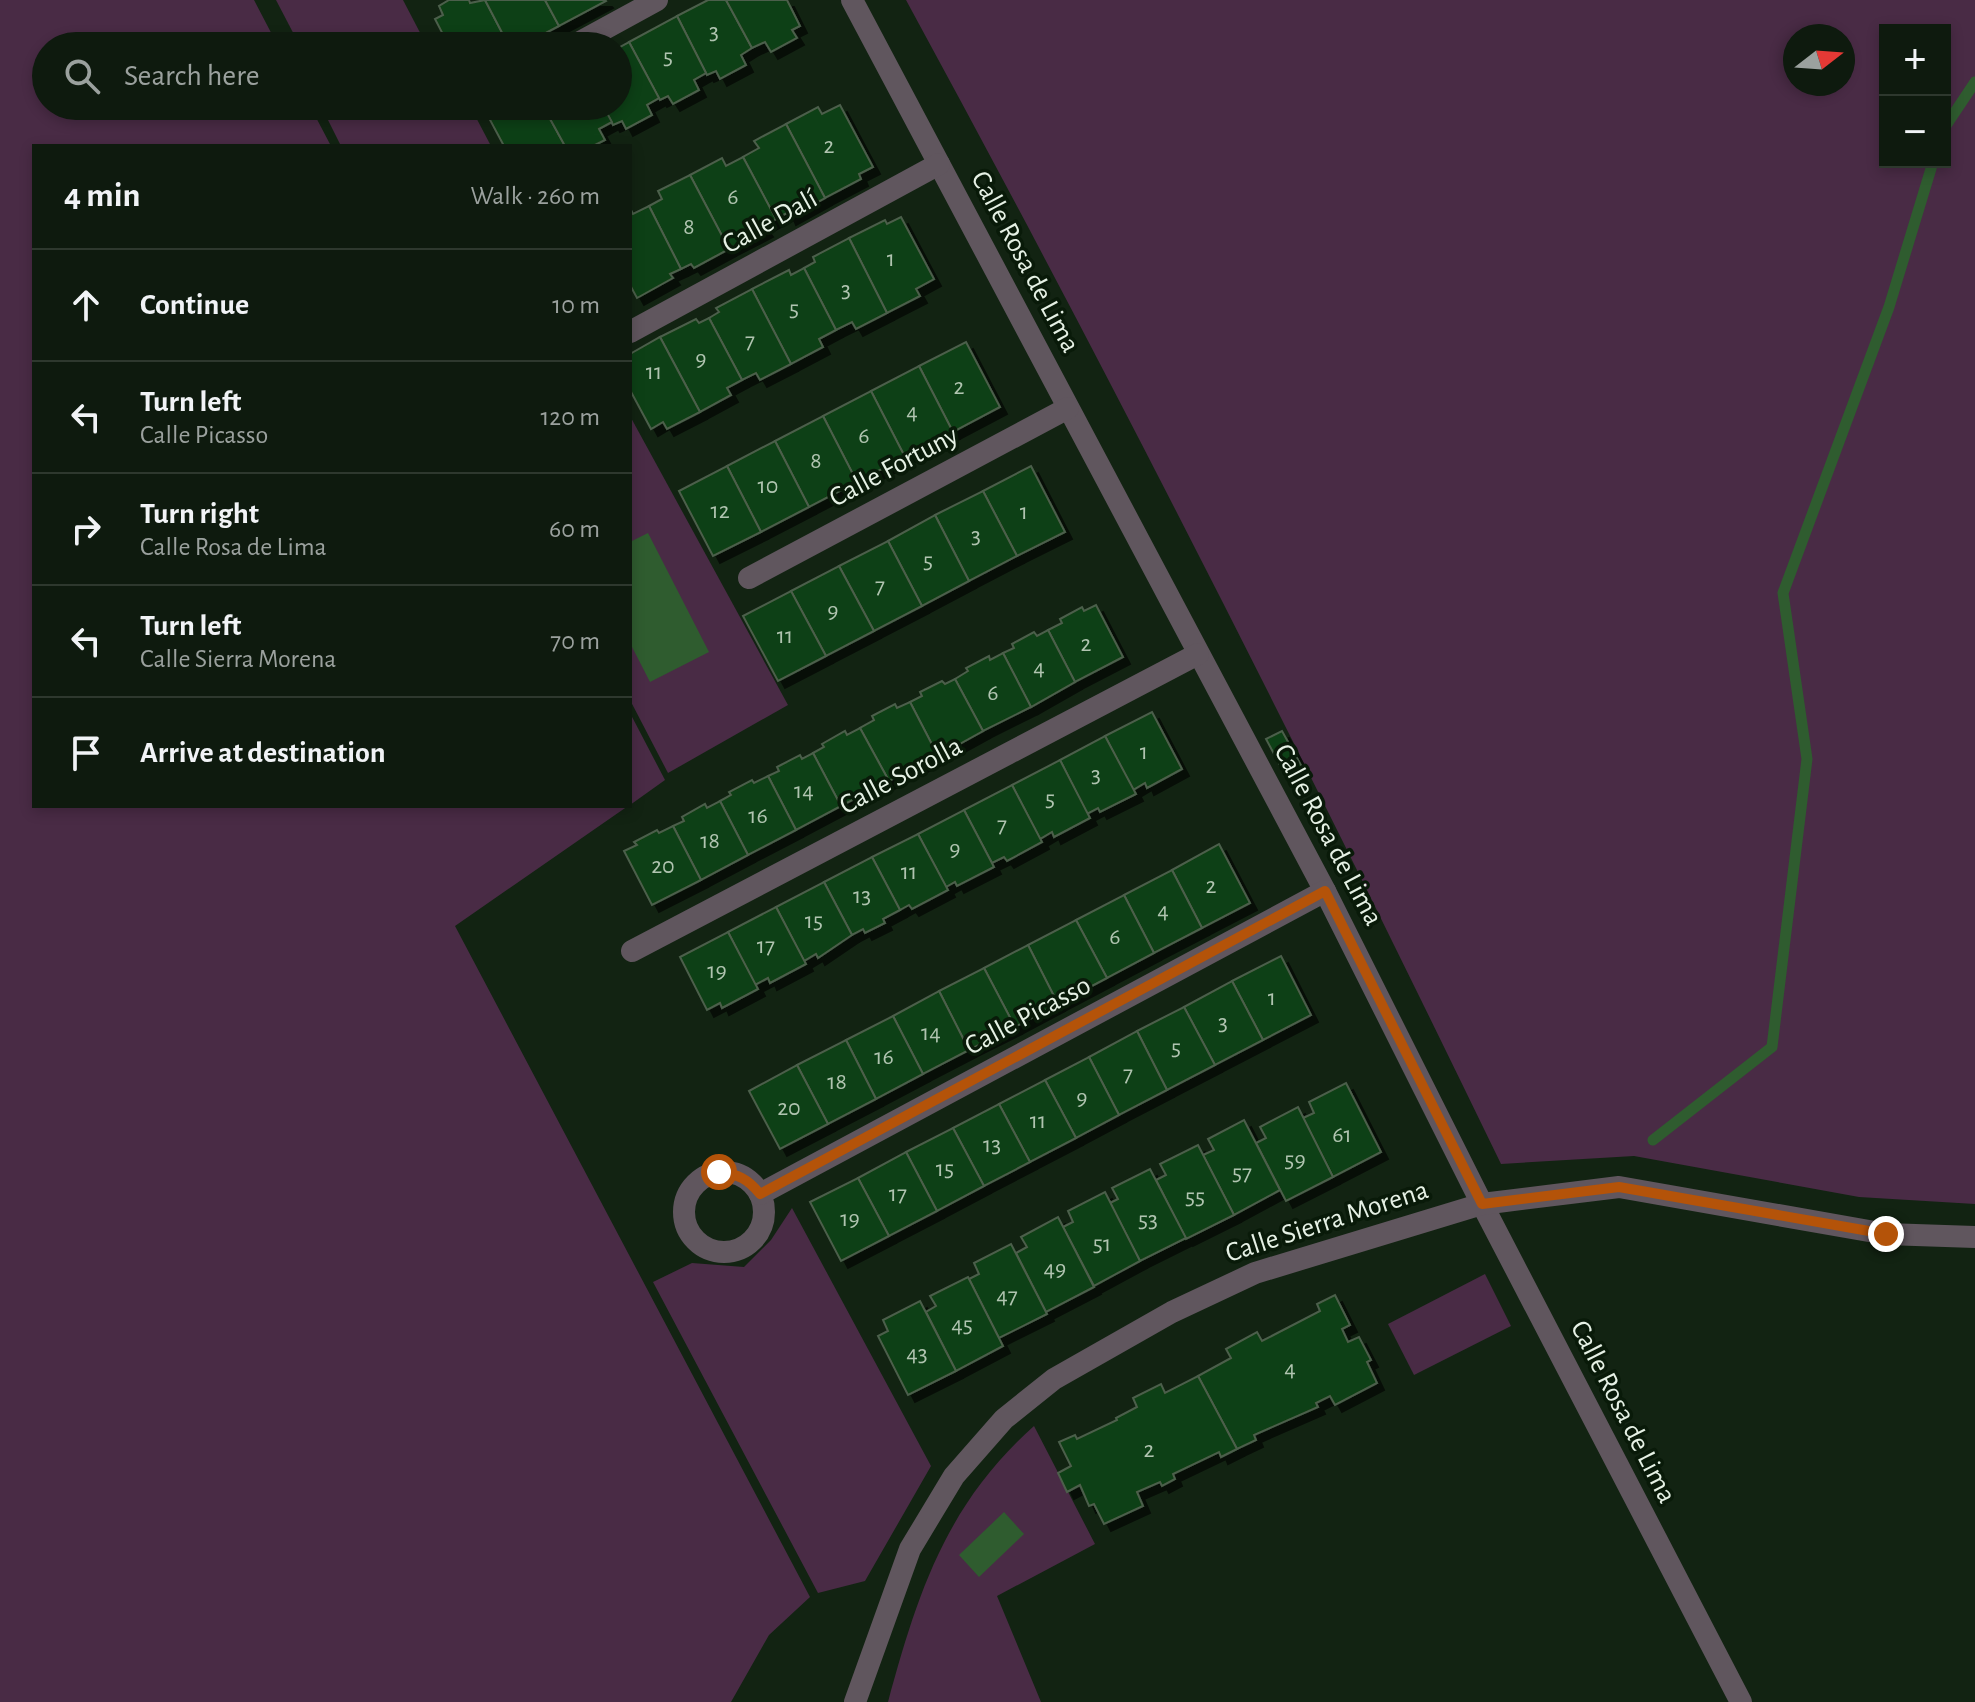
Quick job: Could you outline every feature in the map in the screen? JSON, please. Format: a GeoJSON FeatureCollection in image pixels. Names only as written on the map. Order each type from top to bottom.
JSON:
{"type":"FeatureCollection","features":[{"type":"Feature","properties":{"kind":"street"},"geometry":{"type":"LineString","coordinates":[[599,32],[657,0]]}},
{"type":"Feature","properties":{"kind":"street","name":"Calle Rosa de Lima"},"geometry":{"type":"LineString","coordinates":[[852,0],[1325,891],[1482,1204],[1741,1702]]}},
{"type":"Feature","properties":{"kind":"street","name":"Calle Dalí"},"geometry":{"type":"LineString","coordinates":[[632,331],[939,164]]}},
{"type":"Feature","properties":{"kind":"street","name":"Calle Fortuny"},"geometry":{"type":"LineString","coordinates":[[749,578],[1068,408]]}},
{"type":"Feature","properties":{"kind":"street","name":"Calle Sorolla"},"geometry":{"type":"LineString","coordinates":[[632,951],[1198,654]]}},
{"type":"Feature","properties":{"kind":"street","name":"Calle Picasso"},"geometry":{"type":"LineString","coordinates":[[760,1194],[1325,891]]}},
{"type":"Feature","properties":{"kind":"street","name":"Calle Sierra Morena"},"geometry":{"type":"LineString","coordinates":[[855,1702],[910,1549],[954,1476],[1004,1419],[1054,1379],[1172,1312],[1255,1273],[1482,1204],[1619,1187],[1886,1234],[1975,1237]]}},
{"type":"Feature","properties":{"kind":"shaded area"},"geometry":{"type":"Polygon","coordinates":[[[0,0],[254,0],[271,32],[32,32],[32,120],[317,120],[330,144],[32,144],[32,808],[625,808],[455,926],[810,1597],[769,1635],[731,1702],[0,1702],[0,0]]]}},
{"type":"Feature","properties":{"kind":"shaded area"},"geometry":{"type":"Polygon","coordinates":[[[276,0],[403,0],[420,32],[293,32],[276,0]]]}},
{"type":"Feature","properties":{"kind":"shaded area"},"geometry":{"type":"Polygon","coordinates":[[[906,0],[1975,0],[1975,1204],[1859,1197],[1634,1156],[1501,1164],[1211,579],[906,0]]]}},
{"type":"Feature","properties":{"kind":"shaded area"},"geometry":{"type":"Polygon","coordinates":[[[328,120],[477,120],[490,144],[340,144],[328,120]]]}},
{"type":"Feature","properties":{"kind":"shaded area"},"geometry":{"type":"Polygon","coordinates":[[[632,420],[788,705],[668,773],[632,704],[632,420]]]}},
{"type":"Feature","properties":{"kind":"shaded area"},"geometry":{"type":"Polygon","coordinates":[[[648,533],[709,652],[650,682],[632,647],[632,541],[648,533]]]}},
{"type":"Feature","properties":{"kind":"shaded area"},"geometry":{"type":"Polygon","coordinates":[[[632,717],[665,780],[632,804],[632,717]]]}},
{"type":"Feature","properties":{"kind":"shaded area"},"geometry":{"type":"Polygon","coordinates":[[[792,1208],[931,1466],[865,1581],[818,1593],[653,1282],[692,1263],[744,1267],[771,1240],[792,1208]]]}},
{"type":"Feature","properties":{"kind":"shaded area"},"geometry":{"type":"Polygon","coordinates":[[[1485,1274],[1511,1326],[1414,1375],[1388,1324],[1485,1274]]]}},
{"type":"Feature","properties":{"kind":"shaded area"},"geometry":{"type":"Polygon","coordinates":[[[1034,1426],[1095,1544],[997,1596],[1041,1702],[888,1702],[911,1624],[939,1552],[978,1487],[1034,1426]]]}},
{"type":"Feature","properties":{"kind":"shaded area"},"geometry":{"type":"Polygon","coordinates":[[[1004,1512],[1024,1534],[979,1577],[959,1555],[1004,1512]]]}},
{"type":"Feature","properties":{"kind":"building"},"geometry":{"type":"Polygon","coordinates":[[[449,0],[469,0],[470,3],[485,0],[502,32],[442,32],[435,19],[443,15],[439,6],[449,0]]]}},
{"type":"Feature","properties":{"kind":"building"},"geometry":{"type":"Polygon","coordinates":[[[485,0],[545,0],[559,26],[548,32],[502,32],[485,0]]]}},
{"type":"Feature","properties":{"kind":"building"},"geometry":{"type":"Polygon","coordinates":[[[545,0],[605,0],[606,1],[559,26],[545,0]]]}},
{"type":"Feature","properties":{"kind":"building"},"geometry":{"type":"Polygon","coordinates":[[[708,0],[726,0],[752,48],[741,55],[746,65],[720,79],[716,71],[707,75],[677,16],[708,0]]]}},
{"type":"Feature","properties":{"kind":"building"},"geometry":{"type":"Polygon","coordinates":[[[726,0],[787,0],[800,26],[792,30],[797,38],[771,52],[765,42],[752,48],[726,0]]]}},
{"type":"Feature","properties":{"kind":"building"},"geometry":{"type":"Polygon","coordinates":[[[677,16],[706,73],[694,80],[699,90],[673,104],[668,96],[660,100],[632,48],[632,40],[677,16]]]}},
{"type":"Feature","properties":{"kind":"building"},"geometry":{"type":"Polygon","coordinates":[[[632,48],[659,98],[647,105],[652,115],[626,129],[622,121],[613,125],[610,120],[632,120],[632,48]]]}},
{"type":"Feature","properties":{"kind":"building"},"geometry":{"type":"Polygon","coordinates":[[[840,105],[873,167],[859,174],[861,179],[825,198],[786,124],[818,107],[822,114],[840,105]]]}},
{"type":"Feature","properties":{"kind":"building"},"geometry":{"type":"Polygon","coordinates":[[[490,120],[551,120],[564,144],[503,144],[490,120]]]}},
{"type":"Feature","properties":{"kind":"building"},"geometry":{"type":"Polygon","coordinates":[[[551,120],[612,122],[599,129],[605,140],[597,144],[564,144],[551,120]]]}},
{"type":"Feature","properties":{"kind":"building"},"geometry":{"type":"Polygon","coordinates":[[[786,124],[825,198],[789,218],[787,213],[776,219],[743,157],[759,148],[754,141],[786,124]]]}},
{"type":"Feature","properties":{"kind":"building"},"geometry":{"type":"Polygon","coordinates":[[[743,157],[776,219],[763,226],[766,230],[729,249],[690,175],[722,158],[726,166],[743,157]]]}},
{"type":"Feature","properties":{"kind":"building"},"geometry":{"type":"Polygon","coordinates":[[[690,175],[729,249],[694,268],[691,264],[681,269],[649,206],[662,199],[658,191],[690,175]]]}},
{"type":"Feature","properties":{"kind":"building"},"geometry":{"type":"Polygon","coordinates":[[[649,206],[681,269],[670,274],[673,278],[637,298],[632,289],[633,214],[649,206]]]}},
{"type":"Feature","properties":{"kind":"building"},"geometry":{"type":"Polygon","coordinates":[[[901,217],[934,279],[916,289],[920,296],[887,313],[849,238],[885,220],[887,224],[901,217]]]}},
{"type":"Feature","properties":{"kind":"building"},"geometry":{"type":"Polygon","coordinates":[[[849,238],[887,313],[856,329],[852,322],[836,330],[804,268],[815,262],[813,257],[849,238]]]}},
{"type":"Feature","properties":{"kind":"building"},"geometry":{"type":"Polygon","coordinates":[[[804,268],[836,330],[819,339],[823,347],[791,364],[752,289],[789,270],[791,275],[804,268]]]}},
{"type":"Feature","properties":{"kind":"building"},"geometry":{"type":"Polygon","coordinates":[[[752,289],[791,364],[760,380],[756,373],[742,380],[709,318],[719,312],[716,308],[752,289]]]}},
{"type":"Feature","properties":{"kind":"building"},"geometry":{"type":"Polygon","coordinates":[[[709,318],[742,380],[727,388],[731,395],[700,412],[660,337],[696,319],[699,323],[709,318]]]}},
{"type":"Feature","properties":{"kind":"building"},"geometry":{"type":"Polygon","coordinates":[[[660,337],[700,412],[667,429],[663,422],[651,429],[632,394],[632,353],[660,337]]]}},
{"type":"Feature","properties":{"kind":"building"},"geometry":{"type":"Polygon","coordinates":[[[966,342],[1000,407],[953,432],[919,366],[966,342]]]}},
{"type":"Feature","properties":{"kind":"building"},"geometry":{"type":"Polygon","coordinates":[[[919,366],[953,432],[905,457],[871,391],[919,366]]]}},
{"type":"Feature","properties":{"kind":"building"},"geometry":{"type":"Polygon","coordinates":[[[871,391],[905,457],[857,482],[823,416],[871,391]]]}},
{"type":"Feature","properties":{"kind":"building"},"geometry":{"type":"Polygon","coordinates":[[[823,416],[857,482],[809,507],[775,441],[823,416]]]}},
{"type":"Feature","properties":{"kind":"building"},"geometry":{"type":"Polygon","coordinates":[[[775,441],[809,507],[761,532],[727,466],[775,441]]]}},
{"type":"Feature","properties":{"kind":"building"},"geometry":{"type":"Polygon","coordinates":[[[727,466],[761,532],[713,556],[679,491],[727,466]]]}},
{"type":"Feature","properties":{"kind":"building"},"geometry":{"type":"Polygon","coordinates":[[[1031,466],[1065,532],[1017,556],[983,491],[1031,466]]]}},
{"type":"Feature","properties":{"kind":"building"},"geometry":{"type":"Polygon","coordinates":[[[983,491],[1017,556],[969,581],[935,515],[983,491]]]}},
{"type":"Feature","properties":{"kind":"building"},"geometry":{"type":"Polygon","coordinates":[[[935,515],[969,581],[922,606],[888,541],[935,515]]]}},
{"type":"Feature","properties":{"kind":"building"},"geometry":{"type":"Polygon","coordinates":[[[888,541],[922,606],[874,631],[839,566],[888,541]]]}},
{"type":"Feature","properties":{"kind":"building"},"geometry":{"type":"Polygon","coordinates":[[[839,566],[874,631],[826,656],[791,591],[839,566]]]}},
{"type":"Feature","properties":{"kind":"building"},"geometry":{"type":"Polygon","coordinates":[[[791,591],[826,656],[778,681],[743,616],[791,591]]]}},
{"type":"Feature","properties":{"kind":"building"},"geometry":{"type":"Polygon","coordinates":[[[1096,605],[1123,657],[1075,682],[1048,630],[1082,607],[1084,611],[1096,605]]]}},
{"type":"Feature","properties":{"kind":"building"},"geometry":{"type":"Polygon","coordinates":[[[1048,630],[1075,682],[1031,707],[1003,653],[1014,648],[1012,644],[1034,632],[1037,636],[1048,630]]]}},
{"type":"Feature","properties":{"kind":"building"},"geometry":{"type":"Polygon","coordinates":[[[1003,653],[1031,707],[983,731],[955,679],[968,671],[966,668],[989,656],[990,660],[1003,653]]]}},
{"type":"Feature","properties":{"kind":"building"},"geometry":{"type":"Polygon","coordinates":[[[955,679],[983,731],[938,756],[910,702],[922,696],[920,692],[942,681],[945,684],[955,679]]]}},
{"type":"Feature","properties":{"kind":"building"},"geometry":{"type":"Polygon","coordinates":[[[910,702],[938,756],[889,781],[860,728],[874,720],[872,716],[895,704],[897,708],[910,702]]]}},
{"type":"Feature","properties":{"kind":"building"},"geometry":{"type":"Polygon","coordinates":[[[1152,712],[1182,769],[1147,788],[1145,783],[1133,790],[1105,736],[1152,712]]]}},
{"type":"Feature","properties":{"kind":"building"},"geometry":{"type":"Polygon","coordinates":[[[860,728],[889,781],[841,806],[813,753],[845,731],[847,735],[860,728]]]}},
{"type":"Feature","properties":{"kind":"building"},"geometry":{"type":"Polygon","coordinates":[[[1282,731],[1303,769],[1287,778],[1266,739],[1282,731]]]}},
{"type":"Feature","properties":{"kind":"building"},"geometry":{"type":"Polygon","coordinates":[[[1105,736],[1136,794],[1100,812],[1098,808],[1087,814],[1060,760],[1105,736]]]}},
{"type":"Feature","properties":{"kind":"building"},"geometry":{"type":"Polygon","coordinates":[[[813,753],[841,806],[796,830],[768,776],[779,771],[777,767],[800,755],[802,759],[813,753]]]}},
{"type":"Feature","properties":{"kind":"building"},"geometry":{"type":"Polygon","coordinates":[[[1060,760],[1090,818],[1054,837],[1052,832],[1040,839],[1012,785],[1060,760]]]}},
{"type":"Feature","properties":{"kind":"building"},"geometry":{"type":"Polygon","coordinates":[[[768,776],[796,830],[748,855],[720,801],[731,795],[729,792],[752,780],[754,783],[768,776]]]}},
{"type":"Feature","properties":{"kind":"building"},"geometry":{"type":"Polygon","coordinates":[[[1012,785],[1042,842],[1007,861],[1004,857],[992,863],[964,810],[1012,785]]]}},
{"type":"Feature","properties":{"kind":"building"},"geometry":{"type":"Polygon","coordinates":[[[720,801],[748,855],[701,880],[673,826],[705,804],[707,808],[720,801]]]}},
{"type":"Feature","properties":{"kind":"building"},"geometry":{"type":"Polygon","coordinates":[[[964,810],[994,867],[957,886],[955,882],[946,887],[918,834],[964,810]]]}},
{"type":"Feature","properties":{"kind":"building"},"geometry":{"type":"Polygon","coordinates":[[[673,826],[701,880],[652,905],[624,851],[657,830],[659,833],[673,826]]]}},
{"type":"Feature","properties":{"kind":"building"},"geometry":{"type":"Polygon","coordinates":[[[918,834],[948,890],[912,909],[909,905],[900,910],[872,857],[918,834]]]}},
{"type":"Feature","properties":{"kind":"building"},"geometry":{"type":"Polygon","coordinates":[[[1219,844],[1250,903],[1202,928],[1172,870],[1219,844]]]}},
{"type":"Feature","properties":{"kind":"building"},"geometry":{"type":"Polygon","coordinates":[[[872,857],[900,910],[883,919],[885,923],[865,933],[863,929],[852,935],[824,882],[872,857]]]}},
{"type":"Feature","properties":{"kind":"building"},"geometry":{"type":"Polygon","coordinates":[[[1172,870],[1202,928],[1154,953],[1124,895],[1172,870]]]}},
{"type":"Feature","properties":{"kind":"building"},"geometry":{"type":"Polygon","coordinates":[[[824,882],[852,935],[818,958],[816,954],[804,961],[776,907],[824,882]]]}},
{"type":"Feature","properties":{"kind":"building"},"geometry":{"type":"Polygon","coordinates":[[[1124,895],[1154,953],[1107,978],[1076,920],[1124,895]]]}},
{"type":"Feature","properties":{"kind":"building"},"geometry":{"type":"Polygon","coordinates":[[[776,907],[806,964],[770,983],[768,978],[755,985],[728,932],[776,907]]]}},
{"type":"Feature","properties":{"kind":"building"},"geometry":{"type":"Polygon","coordinates":[[[1076,920],[1107,978],[1058,1004],[1028,945],[1076,920]]]}},
{"type":"Feature","properties":{"kind":"building"},"geometry":{"type":"Polygon","coordinates":[[[728,932],[758,989],[722,1008],[720,1003],[707,1010],[680,957],[728,932]]]}},
{"type":"Feature","properties":{"kind":"building"},"geometry":{"type":"Polygon","coordinates":[[[1028,945],[1058,1004],[1015,1027],[984,968],[1028,945]]]}},
{"type":"Feature","properties":{"kind":"building"},"geometry":{"type":"Polygon","coordinates":[[[1281,956],[1311,1015],[1263,1040],[1232,981],[1281,956]]]}},
{"type":"Feature","properties":{"kind":"building"},"geometry":{"type":"Polygon","coordinates":[[[984,968],[1015,1027],[969,1050],[939,991],[984,968]]]}},
{"type":"Feature","properties":{"kind":"building"},"geometry":{"type":"Polygon","coordinates":[[[1232,981],[1263,1040],[1215,1065],[1184,1007],[1232,981]]]}},
{"type":"Feature","properties":{"kind":"building"},"geometry":{"type":"Polygon","coordinates":[[[939,991],[969,1050],[923,1074],[893,1016],[939,991]]]}},
{"type":"Feature","properties":{"kind":"building"},"geometry":{"type":"Polygon","coordinates":[[[1184,1007],[1215,1065],[1167,1090],[1137,1031],[1184,1007]]]}},
{"type":"Feature","properties":{"kind":"building"},"geometry":{"type":"Polygon","coordinates":[[[893,1016],[923,1074],[876,1099],[846,1040],[893,1016]]]}},
{"type":"Feature","properties":{"kind":"building"},"geometry":{"type":"Polygon","coordinates":[[[1137,1031],[1167,1090],[1119,1115],[1089,1057],[1137,1031]]]}},
{"type":"Feature","properties":{"kind":"building"},"geometry":{"type":"Polygon","coordinates":[[[846,1040],[876,1099],[828,1124],[797,1065],[846,1040]]]}},
{"type":"Feature","properties":{"kind":"building"},"geometry":{"type":"Polygon","coordinates":[[[1089,1057],[1119,1115],[1076,1138],[1045,1080],[1089,1057]]]}},
{"type":"Feature","properties":{"kind":"building"},"geometry":{"type":"Polygon","coordinates":[[[797,1065],[828,1124],[780,1149],[749,1091],[797,1065]]]}},
{"type":"Feature","properties":{"kind":"building"},"geometry":{"type":"Polygon","coordinates":[[[1045,1080],[1076,1138],[1030,1162],[999,1104],[1045,1080]]]}},
{"type":"Feature","properties":{"kind":"building"},"geometry":{"type":"Polygon","coordinates":[[[1346,1083],[1381,1152],[1333,1177],[1303,1118],[1314,1113],[1309,1102],[1346,1083]]]}},
{"type":"Feature","properties":{"kind":"building"},"geometry":{"type":"Polygon","coordinates":[[[999,1104],[1030,1162],[984,1186],[953,1128],[999,1104]]]}},
{"type":"Feature","properties":{"kind":"building"},"geometry":{"type":"Polygon","coordinates":[[[1298,1107],[1333,1177],[1286,1201],[1256,1143],[1266,1138],[1260,1127],[1298,1107]]]}},
{"type":"Feature","properties":{"kind":"building"},"geometry":{"type":"Polygon","coordinates":[[[1244,1120],[1280,1190],[1234,1215],[1203,1155],[1214,1150],[1208,1139],[1244,1120]]]}},
{"type":"Feature","properties":{"kind":"building"},"geometry":{"type":"Polygon","coordinates":[[[953,1128],[984,1186],[937,1211],[906,1152],[953,1128]]]}},
{"type":"Feature","properties":{"kind":"building"},"geometry":{"type":"Polygon","coordinates":[[[1198,1145],[1234,1215],[1186,1239],[1156,1180],[1166,1175],[1160,1164],[1198,1145]]]}},
{"type":"Feature","properties":{"kind":"building"},"geometry":{"type":"Polygon","coordinates":[[[906,1152],[937,1211],[889,1236],[858,1178],[906,1152]]]}},
{"type":"Feature","properties":{"kind":"building"},"geometry":{"type":"Polygon","coordinates":[[[1150,1169],[1186,1238],[1140,1261],[1110,1203],[1118,1199],[1112,1188],[1150,1169]]]}},
{"type":"Feature","properties":{"kind":"building"},"geometry":{"type":"Polygon","coordinates":[[[858,1178],[889,1236],[841,1261],[810,1202],[858,1178]]]}},
{"type":"Feature","properties":{"kind":"building"},"geometry":{"type":"Polygon","coordinates":[[[1105,1192],[1140,1261],[1094,1286],[1063,1227],[1073,1222],[1068,1211],[1105,1192]]]}},
{"type":"Feature","properties":{"kind":"building"},"geometry":{"type":"Polygon","coordinates":[[[1058,1217],[1094,1287],[1046,1312],[1016,1253],[1027,1247],[1021,1237],[1058,1217]]]}},
{"type":"Feature","properties":{"kind":"building"},"geometry":{"type":"Polygon","coordinates":[[[1011,1244],[1047,1314],[999,1338],[969,1279],[979,1274],[974,1263],[1011,1244]]]}},
{"type":"Feature","properties":{"kind":"building"},"geometry":{"type":"Polygon","coordinates":[[[968,1277],[1003,1346],[956,1371],[926,1312],[936,1306],[930,1296],[968,1277]]]}},
{"type":"Feature","properties":{"kind":"building"},"geometry":{"type":"Polygon","coordinates":[[[1335,1295],[1350,1325],[1342,1329],[1348,1342],[1359,1337],[1371,1360],[1367,1362],[1377,1383],[1335,1405],[1330,1396],[1316,1403],[1318,1407],[1254,1435],[1256,1440],[1237,1449],[1198,1376],[1231,1358],[1226,1349],[1257,1332],[1262,1341],[1320,1311],[1317,1304],[1335,1295]]]}},
{"type":"Feature","properties":{"kind":"building"},"geometry":{"type":"Polygon","coordinates":[[[920,1301],[956,1371],[908,1395],[878,1336],[888,1331],[883,1320],[920,1301]]]}},
{"type":"Feature","properties":{"kind":"building"},"geometry":{"type":"Polygon","coordinates":[[[1198,1376],[1237,1449],[1221,1457],[1219,1452],[1173,1474],[1175,1479],[1162,1486],[1160,1482],[1137,1492],[1143,1506],[1104,1524],[1094,1504],[1089,1506],[1080,1485],[1067,1492],[1058,1473],[1071,1466],[1059,1442],[1075,1435],[1077,1439],[1117,1420],[1137,1407],[1133,1398],[1161,1384],[1165,1393],[1198,1376]]]}},
{"type":"Feature","properties":{"kind":"waterway"},"geometry":{"type":"LineString","coordinates":[[1951,118],[1975,82]]}},
{"type":"Feature","properties":{"kind":"waterway"},"geometry":{"type":"LineString","coordinates":[[1653,1140],[1772,1047],[1807,759],[1783,593],[1889,307],[1931,168]]}},
{"type":"Feature","properties":{"kind":"route"},"geometry":{"type":"LineString","coordinates":[[719,1172],[736,1174],[749,1181],[760,1194],[1325,891],[1482,1204],[1619,1187],[1886,1234]]}}]}
